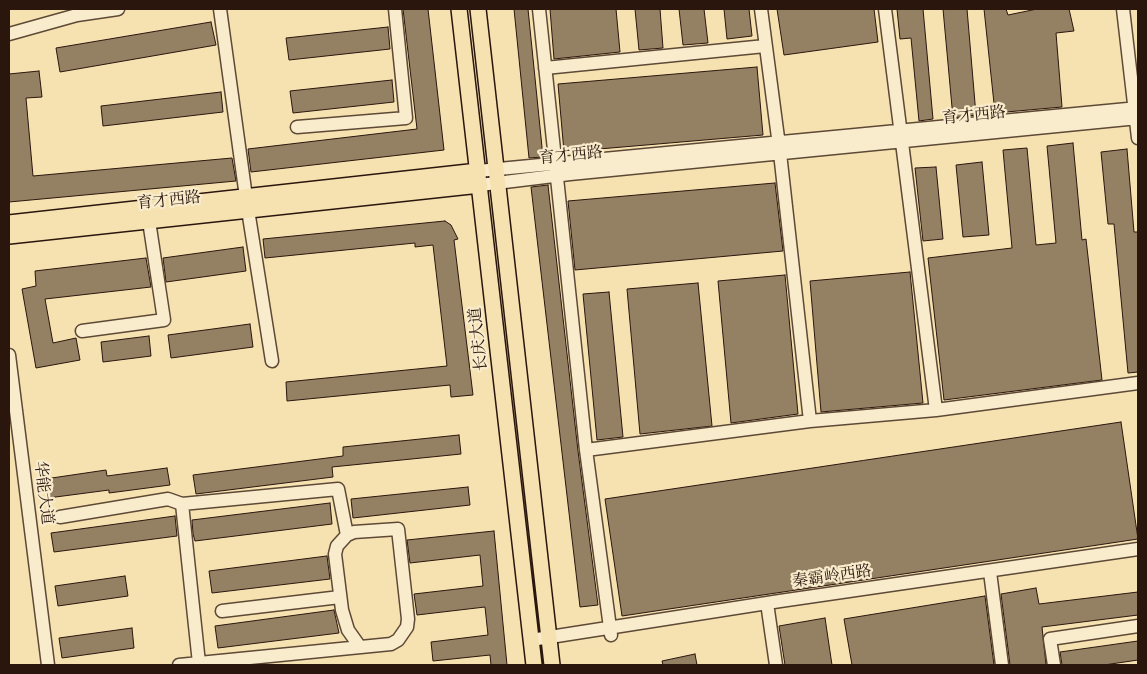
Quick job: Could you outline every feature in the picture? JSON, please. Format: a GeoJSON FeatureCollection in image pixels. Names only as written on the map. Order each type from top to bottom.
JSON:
{"type":"FeatureCollection","features":[{"type":"Feature","properties":{"kind":"main road","name":"长庆大道"},"geometry":{"type":"LineString","coordinates":[[459,9],[534,665]]}},
{"type":"Feature","properties":{"kind":"main road"},"geometry":{"type":"LineString","coordinates":[[478,9],[552,665]]}},
{"type":"Feature","properties":{"kind":"main road","name":"育才西路"},"geometry":{"type":"LineString","coordinates":[[9,223],[247,203],[479,178]]}},
{"type":"Feature","properties":{"kind":"main road","name":"育才西路"},"geometry":{"type":"LineString","coordinates":[[9,236],[149,221],[247,203]]}},
{"type":"Feature","properties":{"kind":"street"},"geometry":{"type":"LineString","coordinates":[[9,34],[76,12],[118,9]]}},
{"type":"Feature","properties":{"kind":"street"},"geometry":{"type":"LineString","coordinates":[[220,9],[247,203],[272,361]]}},
{"type":"Feature","properties":{"kind":"street"},"geometry":{"type":"LineString","coordinates":[[297,127],[406,118],[395,9]]}},
{"type":"Feature","properties":{"kind":"street"},"geometry":{"type":"LineString","coordinates":[[538,9],[586,450],[611,631]]}},
{"type":"Feature","properties":{"kind":"street"},"geometry":{"type":"LineString","coordinates":[[761,9],[810,421]]}},
{"type":"Feature","properties":{"kind":"street"},"geometry":{"type":"LineString","coordinates":[[885,9],[936,410]]}},
{"type":"Feature","properties":{"kind":"street"},"geometry":{"type":"LineString","coordinates":[[1124,9],[1137,113],[1138,138]]}},
{"type":"Feature","properties":{"kind":"street"},"geometry":{"type":"LineString","coordinates":[[545,68],[765,46]]}},
{"type":"Feature","properties":{"kind":"street","name":"育才西路"},"geometry":{"type":"LineString","coordinates":[[479,178],[1137,113]]}},
{"type":"Feature","properties":{"kind":"street"},"geometry":{"type":"LineString","coordinates":[[82,331],[164,320],[149,221]]}},
{"type":"Feature","properties":{"kind":"street","name":"华能大道"},"geometry":{"type":"LineString","coordinates":[[9,355],[48,665]]}},
{"type":"Feature","properties":{"kind":"street"},"geometry":{"type":"LineString","coordinates":[[586,450],[810,421],[936,410],[1138,383]]}},
{"type":"Feature","properties":{"kind":"street","name":"华能大道"},"geometry":{"type":"LineString","coordinates":[[9,410],[40,665]]}},
{"type":"Feature","properties":{"kind":"street"},"geometry":{"type":"LineString","coordinates":[[60,517],[168,499],[182,504],[338,489],[347,535]]}},
{"type":"Feature","properties":{"kind":"street"},"geometry":{"type":"LineString","coordinates":[[182,504],[200,663]]}},
{"type":"Feature","properties":{"kind":"street"},"geometry":{"type":"LineString","coordinates":[[179,665],[391,644],[398,640],[407,627],[398,529],[354,532],[347,535],[337,546],[335,554],[340,597],[348,630],[360,647]]}},
{"type":"Feature","properties":{"kind":"street","name":"秦霸岭西路"},"geometry":{"type":"LineString","coordinates":[[990,576],[1138,549]]}},
{"type":"Feature","properties":{"kind":"street","name":"秦霸岭西路"},"geometry":{"type":"LineString","coordinates":[[531,644],[768,607],[1138,556]]}},
{"type":"Feature","properties":{"kind":"street"},"geometry":{"type":"LineString","coordinates":[[990,576],[1002,665]]}},
{"type":"Feature","properties":{"kind":"street"},"geometry":{"type":"LineString","coordinates":[[222,610],[340,597]]}},
{"type":"Feature","properties":{"kind":"street"},"geometry":{"type":"LineString","coordinates":[[768,607],[776,665]]}},
{"type":"Feature","properties":{"kind":"street"},"geometry":{"type":"LineString","coordinates":[[1054,665],[1050,639],[1138,626]]}},
{"type":"Feature","properties":{"kind":"building"},"geometry":{"type":"Polygon","coordinates":[[[403,9],[428,9],[444,150],[251,172],[248,149],[417,129],[403,9]]]}},
{"type":"Feature","properties":{"kind":"building"},"geometry":{"type":"Polygon","coordinates":[[[514,9],[528,9],[543,157],[529,158],[514,9]]]}},
{"type":"Feature","properties":{"kind":"building"},"geometry":{"type":"Polygon","coordinates":[[[550,9],[616,9],[620,52],[554,59],[550,9]]]}},
{"type":"Feature","properties":{"kind":"building"},"geometry":{"type":"Polygon","coordinates":[[[635,9],[660,9],[663,48],[639,50],[635,9]]]}},
{"type":"Feature","properties":{"kind":"building"},"geometry":{"type":"Polygon","coordinates":[[[679,9],[704,9],[708,43],[683,45],[679,9]]]}},
{"type":"Feature","properties":{"kind":"building"},"geometry":{"type":"Polygon","coordinates":[[[724,9],[749,9],[752,36],[727,39],[724,9]]]}},
{"type":"Feature","properties":{"kind":"building"},"geometry":{"type":"Polygon","coordinates":[[[777,9],[874,9],[878,42],[784,55],[777,9]]]}},
{"type":"Feature","properties":{"kind":"building"},"geometry":{"type":"Polygon","coordinates":[[[897,9],[923,9],[933,119],[919,121],[911,38],[900,39],[897,9]]]}},
{"type":"Feature","properties":{"kind":"building"},"geometry":{"type":"Polygon","coordinates":[[[943,9],[967,9],[976,115],[953,118],[943,9]]]}},
{"type":"Feature","properties":{"kind":"building"},"geometry":{"type":"Polygon","coordinates":[[[984,9],[1006,9],[1008,15],[1037,9],[1069,9],[1074,31],[1056,33],[1062,107],[995,113],[984,9]]]}},
{"type":"Feature","properties":{"kind":"building"},"geometry":{"type":"Polygon","coordinates":[[[211,22],[216,45],[60,72],[56,48],[211,22]]]}},
{"type":"Feature","properties":{"kind":"building"},"geometry":{"type":"Polygon","coordinates":[[[388,27],[390,49],[289,60],[286,38],[388,27]]]}},
{"type":"Feature","properties":{"kind":"building"},"geometry":{"type":"Polygon","coordinates":[[[757,67],[763,135],[564,152],[558,84],[757,67]]]}},
{"type":"Feature","properties":{"kind":"building"},"geometry":{"type":"Polygon","coordinates":[[[39,71],[42,97],[26,98],[33,176],[232,158],[236,181],[9,202],[9,74],[39,71]]]}},
{"type":"Feature","properties":{"kind":"building"},"geometry":{"type":"Polygon","coordinates":[[[392,80],[394,102],[293,113],[290,91],[392,80]]]}},
{"type":"Feature","properties":{"kind":"building"},"geometry":{"type":"Polygon","coordinates":[[[221,92],[223,112],[103,126],[101,106],[221,92]]]}},
{"type":"Feature","properties":{"kind":"building"},"geometry":{"type":"Polygon","coordinates":[[[1073,143],[1082,240],[1086,239],[1102,380],[944,400],[928,258],[1012,248],[1003,150],[1027,148],[1036,245],[1056,243],[1047,146],[1073,143]]]}},
{"type":"Feature","properties":{"kind":"building"},"geometry":{"type":"Polygon","coordinates":[[[1127,149],[1134,232],[1138,232],[1138,372],[1128,373],[1114,224],[1108,224],[1101,152],[1127,149]]]}},
{"type":"Feature","properties":{"kind":"building"},"geometry":{"type":"Polygon","coordinates":[[[982,162],[989,235],[963,237],[956,165],[982,162]]]}},
{"type":"Feature","properties":{"kind":"building"},"geometry":{"type":"Polygon","coordinates":[[[936,167],[943,239],[923,241],[915,168],[936,167]]]}},
{"type":"Feature","properties":{"kind":"building"},"geometry":{"type":"Polygon","coordinates":[[[775,183],[783,251],[575,270],[568,201],[775,183]]]}},
{"type":"Feature","properties":{"kind":"building"},"geometry":{"type":"Polygon","coordinates":[[[548,185],[578,451],[598,605],[580,607],[531,187],[548,185]]]}},
{"type":"Feature","properties":{"kind":"building"},"geometry":{"type":"Polygon","coordinates":[[[445,221],[451,225],[458,239],[454,240],[473,395],[451,397],[450,385],[287,401],[286,382],[447,366],[433,245],[415,247],[415,243],[265,258],[263,239],[445,221]]]}},
{"type":"Feature","properties":{"kind":"building"},"geometry":{"type":"Polygon","coordinates":[[[243,247],[246,271],[166,282],[163,258],[243,247]]]}},
{"type":"Feature","properties":{"kind":"building"},"geometry":{"type":"Polygon","coordinates":[[[146,258],[151,287],[45,299],[53,343],[76,338],[80,360],[36,368],[22,289],[36,286],[35,271],[146,258]]]}},
{"type":"Feature","properties":{"kind":"building"},"geometry":{"type":"Polygon","coordinates":[[[910,272],[923,403],[821,412],[810,281],[910,272]]]}},
{"type":"Feature","properties":{"kind":"building"},"geometry":{"type":"Polygon","coordinates":[[[785,275],[798,414],[731,423],[718,281],[785,275]]]}},
{"type":"Feature","properties":{"kind":"building"},"geometry":{"type":"Polygon","coordinates":[[[698,283],[712,426],[640,434],[627,289],[698,283]]]}},
{"type":"Feature","properties":{"kind":"building"},"geometry":{"type":"Polygon","coordinates":[[[609,292],[623,437],[597,440],[583,294],[609,292]]]}},
{"type":"Feature","properties":{"kind":"building"},"geometry":{"type":"Polygon","coordinates":[[[250,324],[253,347],[171,358],[168,335],[250,324]]]}},
{"type":"Feature","properties":{"kind":"building"},"geometry":{"type":"Polygon","coordinates":[[[149,336],[151,356],[103,362],[101,342],[149,336]]]}},
{"type":"Feature","properties":{"kind":"building"},"geometry":{"type":"Polygon","coordinates":[[[1121,422],[1138,539],[622,616],[605,499],[1121,422]]]}},
{"type":"Feature","properties":{"kind":"building"},"geometry":{"type":"Polygon","coordinates":[[[459,435],[461,454],[332,467],[333,477],[196,494],[193,475],[343,456],[343,447],[459,435]]]}},
{"type":"Feature","properties":{"kind":"building"},"geometry":{"type":"Polygon","coordinates":[[[167,468],[170,485],[48,498],[45,479],[106,470],[107,476],[167,468]]]}},
{"type":"Feature","properties":{"kind":"building"},"geometry":{"type":"Polygon","coordinates":[[[468,487],[470,505],[353,518],[351,499],[468,487]]]}},
{"type":"Feature","properties":{"kind":"building"},"geometry":{"type":"Polygon","coordinates":[[[330,503],[332,524],[195,541],[193,534],[192,520],[330,503]]]}},
{"type":"Feature","properties":{"kind":"building"},"geometry":{"type":"Polygon","coordinates":[[[175,516],[177,536],[54,552],[51,533],[175,516]]]}},
{"type":"Feature","properties":{"kind":"building"},"geometry":{"type":"Polygon","coordinates":[[[494,531],[507,665],[491,665],[490,655],[433,661],[431,642],[488,635],[485,607],[417,615],[414,594],[483,586],[480,555],[410,563],[407,540],[494,531]]]}},
{"type":"Feature","properties":{"kind":"building"},"geometry":{"type":"Polygon","coordinates":[[[327,556],[330,579],[212,593],[209,571],[327,556]]]}},
{"type":"Feature","properties":{"kind":"building"},"geometry":{"type":"Polygon","coordinates":[[[125,576],[128,596],[58,606],[55,586],[125,576]]]}},
{"type":"Feature","properties":{"kind":"building"},"geometry":{"type":"Polygon","coordinates":[[[1036,588],[1039,604],[1138,592],[1138,615],[1042,627],[1046,665],[1010,665],[1001,594],[1036,588]]]}},
{"type":"Feature","properties":{"kind":"building"},"geometry":{"type":"Polygon","coordinates":[[[985,596],[994,665],[852,665],[844,619],[985,596]]]}},
{"type":"Feature","properties":{"kind":"building"},"geometry":{"type":"Polygon","coordinates":[[[334,610],[339,633],[218,648],[215,626],[334,610]]]}},
{"type":"Feature","properties":{"kind":"building"},"geometry":{"type":"Polygon","coordinates":[[[825,618],[832,665],[785,665],[779,626],[825,618]]]}},
{"type":"Feature","properties":{"kind":"building"},"geometry":{"type":"Polygon","coordinates":[[[132,628],[134,648],[62,658],[59,638],[132,628]]]}},
{"type":"Feature","properties":{"kind":"building"},"geometry":{"type":"Polygon","coordinates":[[[1138,641],[1138,660],[1104,665],[1062,665],[1060,652],[1138,641]]]}},
{"type":"Feature","properties":{"kind":"building"},"geometry":{"type":"Polygon","coordinates":[[[695,654],[697,665],[663,665],[662,661],[695,654]]]}}]}
